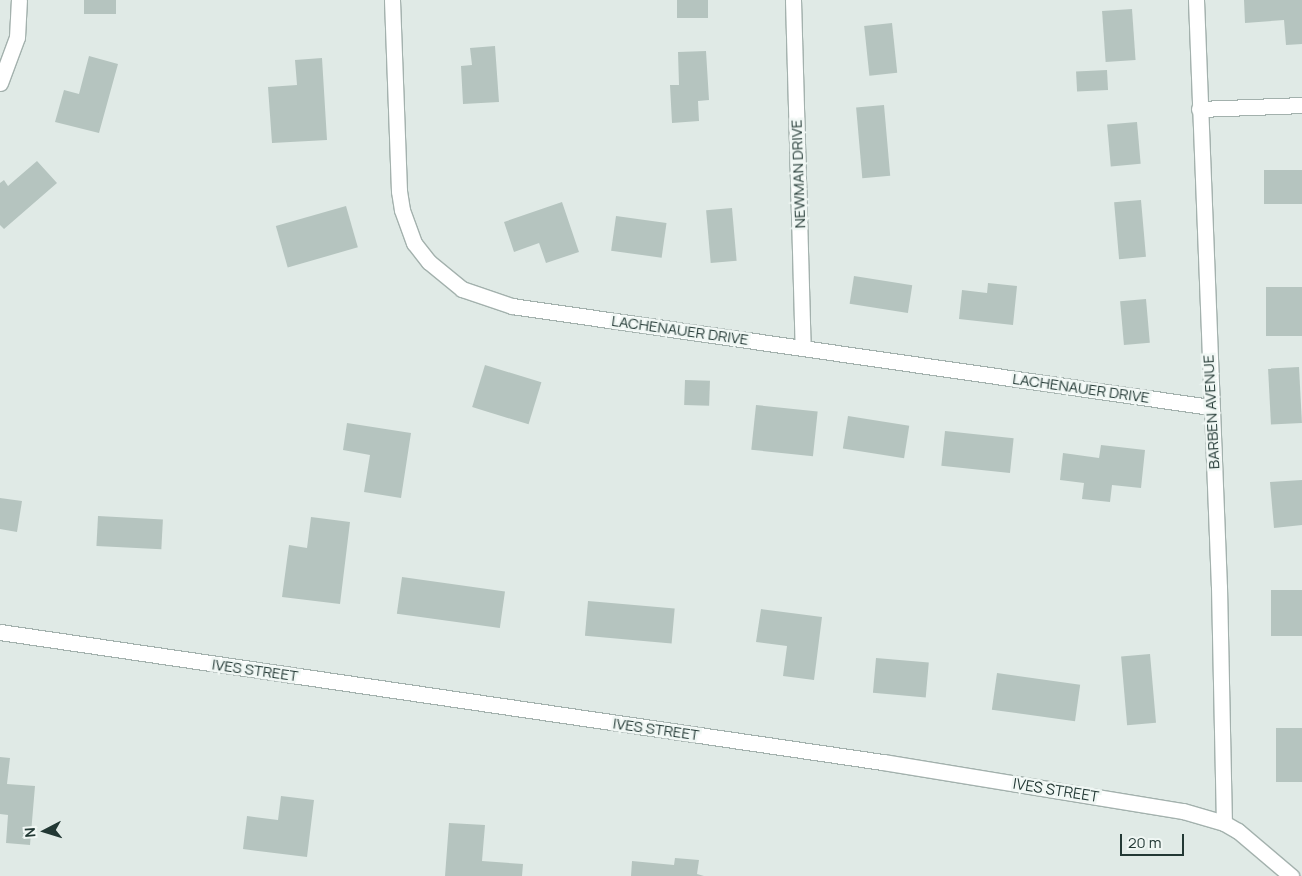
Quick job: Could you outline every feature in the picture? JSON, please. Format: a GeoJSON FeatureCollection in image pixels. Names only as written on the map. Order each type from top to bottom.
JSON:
{"type":"FeatureCollection","features":[{"type":"Feature","properties":{"kind":"street"},"geometry":{"type":"LineString","coordinates":[[0,83],[17,37],[19,0]]}},
{"type":"Feature","properties":{"kind":"street","name":"LACHENAUER DRIVE"},"geometry":{"type":"LineString","coordinates":[[392,0],[399,191],[414,243],[429,262],[462,289],[512,306],[1210,407]]}},
{"type":"Feature","properties":{"kind":"street","name":"NEWMAN DRIVE"},"geometry":{"type":"LineString","coordinates":[[792,0],[803,348]]}},
{"type":"Feature","properties":{"kind":"street","name":"BARBEN AVENUE"},"geometry":{"type":"LineString","coordinates":[[1196,0],[1210,407],[1219,587],[1224,823]]}},
{"type":"Feature","properties":{"kind":"street"},"geometry":{"type":"LineString","coordinates":[[1199,109],[1302,104]]}},
{"type":"Feature","properties":{"kind":"street","name":"IVES STREET"},"geometry":{"type":"LineString","coordinates":[[0,632],[892,764],[1183,811],[1224,823],[1292,876]]}},
{"type":"Feature","properties":{"kind":"building"},"geometry":{"type":"Polygon","coordinates":[[[84,0],[116,0],[116,14],[84,14],[84,0]]]}},
{"type":"Feature","properties":{"kind":"building"},"geometry":{"type":"Polygon","coordinates":[[[677,0],[708,0],[708,18],[677,18],[677,0]]]}},
{"type":"Feature","properties":{"kind":"building"},"geometry":{"type":"Polygon","coordinates":[[[1244,0],[1302,0],[1302,44],[1286,45],[1284,20],[1245,23],[1244,0]]]}},
{"type":"Feature","properties":{"kind":"building"},"geometry":{"type":"Polygon","coordinates":[[[1132,9],[1136,60],[1106,62],[1102,11],[1132,9]]]}},
{"type":"Feature","properties":{"kind":"building"},"geometry":{"type":"Polygon","coordinates":[[[892,23],[897,73],[869,76],[864,26],[892,23]]]}},
{"type":"Feature","properties":{"kind":"building"},"geometry":{"type":"Polygon","coordinates":[[[495,46],[499,102],[463,104],[461,66],[472,65],[470,48],[495,46]]]}},
{"type":"Feature","properties":{"kind":"building"},"geometry":{"type":"Polygon","coordinates":[[[706,51],[709,100],[698,101],[699,121],[672,123],[670,85],[679,85],[678,52],[706,51]]]}},
{"type":"Feature","properties":{"kind":"building"},"geometry":{"type":"Polygon","coordinates":[[[89,56],[118,64],[99,133],[55,122],[64,90],[79,94],[89,56]]]}},
{"type":"Feature","properties":{"kind":"building"},"geometry":{"type":"Polygon","coordinates":[[[322,58],[327,140],[272,143],[268,87],[297,85],[295,60],[322,58]]]}},
{"type":"Feature","properties":{"kind":"building"},"geometry":{"type":"Polygon","coordinates":[[[1107,70],[1108,90],[1077,92],[1076,72],[1107,70]]]}},
{"type":"Feature","properties":{"kind":"building"},"geometry":{"type":"Polygon","coordinates":[[[884,105],[890,176],[862,178],[856,107],[884,105]]]}},
{"type":"Feature","properties":{"kind":"building"},"geometry":{"type":"Polygon","coordinates":[[[1137,122],[1141,164],[1111,166],[1107,125],[1137,122]]]}},
{"type":"Feature","properties":{"kind":"building"},"geometry":{"type":"Polygon","coordinates":[[[37,161],[57,183],[4,229],[0,225],[0,183],[4,180],[8,186],[37,161]]]}},
{"type":"Feature","properties":{"kind":"building"},"geometry":{"type":"Polygon","coordinates":[[[1264,170],[1302,170],[1302,204],[1264,204],[1264,170]]]}},
{"type":"Feature","properties":{"kind":"building"},"geometry":{"type":"Polygon","coordinates":[[[1141,200],[1146,257],[1119,259],[1114,202],[1141,200]]]}},
{"type":"Feature","properties":{"kind":"building"},"geometry":{"type":"Polygon","coordinates":[[[562,202],[579,252],[546,263],[539,243],[514,252],[504,222],[562,202]]]}},
{"type":"Feature","properties":{"kind":"building"},"geometry":{"type":"Polygon","coordinates":[[[346,206],[358,247],[288,267],[276,226],[346,206]]]}},
{"type":"Feature","properties":{"kind":"building"},"geometry":{"type":"Polygon","coordinates":[[[732,208],[737,261],[711,263],[706,210],[732,208]]]}},
{"type":"Feature","properties":{"kind":"building"},"geometry":{"type":"Polygon","coordinates":[[[616,216],[667,223],[662,258],[611,251],[616,216]]]}},
{"type":"Feature","properties":{"kind":"building"},"geometry":{"type":"Polygon","coordinates":[[[854,276],[912,285],[908,313],[850,304],[854,276]]]}},
{"type":"Feature","properties":{"kind":"building"},"geometry":{"type":"Polygon","coordinates":[[[988,283],[1017,286],[1013,325],[959,319],[962,290],[987,293],[988,283]]]}},
{"type":"Feature","properties":{"kind":"building"},"geometry":{"type":"Polygon","coordinates":[[[1266,287],[1302,287],[1302,336],[1266,336],[1266,287]]]}},
{"type":"Feature","properties":{"kind":"building"},"geometry":{"type":"Polygon","coordinates":[[[1146,299],[1150,343],[1124,345],[1120,301],[1146,299]]]}},
{"type":"Feature","properties":{"kind":"building"},"geometry":{"type":"Polygon","coordinates":[[[485,365],[541,382],[529,424],[472,407],[485,365]]]}},
{"type":"Feature","properties":{"kind":"building"},"geometry":{"type":"Polygon","coordinates":[[[1299,367],[1302,423],[1271,425],[1268,369],[1299,367]]]}},
{"type":"Feature","properties":{"kind":"building"},"geometry":{"type":"Polygon","coordinates":[[[685,380],[710,381],[709,406],[684,405],[685,380]]]}},
{"type":"Feature","properties":{"kind":"building"},"geometry":{"type":"Polygon","coordinates":[[[756,405],[818,411],[813,456],[751,450],[756,405]]]}},
{"type":"Feature","properties":{"kind":"building"},"geometry":{"type":"Polygon","coordinates":[[[848,416],[909,426],[904,458],[843,449],[848,416]]]}},
{"type":"Feature","properties":{"kind":"building"},"geometry":{"type":"Polygon","coordinates":[[[347,423],[411,433],[401,498],[364,492],[370,455],[343,450],[347,423]]]}},
{"type":"Feature","properties":{"kind":"building"},"geometry":{"type":"Polygon","coordinates":[[[945,431],[1014,438],[1010,473],[941,466],[945,431]]]}},
{"type":"Feature","properties":{"kind":"building"},"geometry":{"type":"Polygon","coordinates":[[[1101,445],[1145,450],[1141,488],[1112,485],[1110,502],[1082,499],[1084,483],[1060,480],[1063,453],[1099,458],[1101,445]]]}},
{"type":"Feature","properties":{"kind":"building"},"geometry":{"type":"Polygon","coordinates":[[[1302,480],[1302,525],[1274,528],[1270,482],[1302,480]]]}},
{"type":"Feature","properties":{"kind":"building"},"geometry":{"type":"Polygon","coordinates":[[[0,498],[22,501],[17,532],[0,529],[0,498]]]}},
{"type":"Feature","properties":{"kind":"building"},"geometry":{"type":"Polygon","coordinates":[[[98,516],[163,519],[161,549],[96,546],[98,516]]]}},
{"type":"Feature","properties":{"kind":"building"},"geometry":{"type":"Polygon","coordinates":[[[311,517],[350,522],[340,604],[282,597],[289,545],[307,548],[311,517]]]}},
{"type":"Feature","properties":{"kind":"building"},"geometry":{"type":"Polygon","coordinates":[[[402,577],[505,591],[500,628],[397,614],[402,577]]]}},
{"type":"Feature","properties":{"kind":"building"},"geometry":{"type":"Polygon","coordinates":[[[1271,590],[1302,590],[1302,636],[1271,636],[1271,590]]]}},
{"type":"Feature","properties":{"kind":"building"},"geometry":{"type":"Polygon","coordinates":[[[588,601],[675,609],[672,643],[585,636],[588,601]]]}},
{"type":"Feature","properties":{"kind":"building"},"geometry":{"type":"Polygon","coordinates":[[[761,609],[822,617],[814,680],[783,676],[787,646],[756,642],[761,609]]]}},
{"type":"Feature","properties":{"kind":"building"},"geometry":{"type":"Polygon","coordinates":[[[1150,654],[1156,723],[1127,725],[1121,657],[1150,654]]]}},
{"type":"Feature","properties":{"kind":"building"},"geometry":{"type":"Polygon","coordinates":[[[876,658],[929,663],[926,697],[873,693],[876,658]]]}},
{"type":"Feature","properties":{"kind":"building"},"geometry":{"type":"Polygon","coordinates":[[[997,673],[1080,685],[1075,721],[992,710],[997,673]]]}},
{"type":"Feature","properties":{"kind":"building"},"geometry":{"type":"Polygon","coordinates":[[[1276,728],[1302,728],[1302,782],[1276,782],[1276,728]]]}},
{"type":"Feature","properties":{"kind":"building"},"geometry":{"type":"Polygon","coordinates":[[[0,757],[10,758],[7,784],[35,786],[30,845],[6,843],[8,815],[0,814],[0,757]]]}},
{"type":"Feature","properties":{"kind":"building"},"geometry":{"type":"Polygon","coordinates":[[[281,796],[314,800],[307,857],[243,849],[247,816],[278,820],[281,796]]]}},
{"type":"Feature","properties":{"kind":"building"},"geometry":{"type":"Polygon","coordinates":[[[449,823],[485,825],[482,861],[523,864],[522,876],[445,876],[449,823]]]}},
{"type":"Feature","properties":{"kind":"building"},"geometry":{"type":"Polygon","coordinates":[[[675,858],[699,860],[697,874],[704,876],[631,876],[632,861],[674,865],[675,858]]]}}]}
